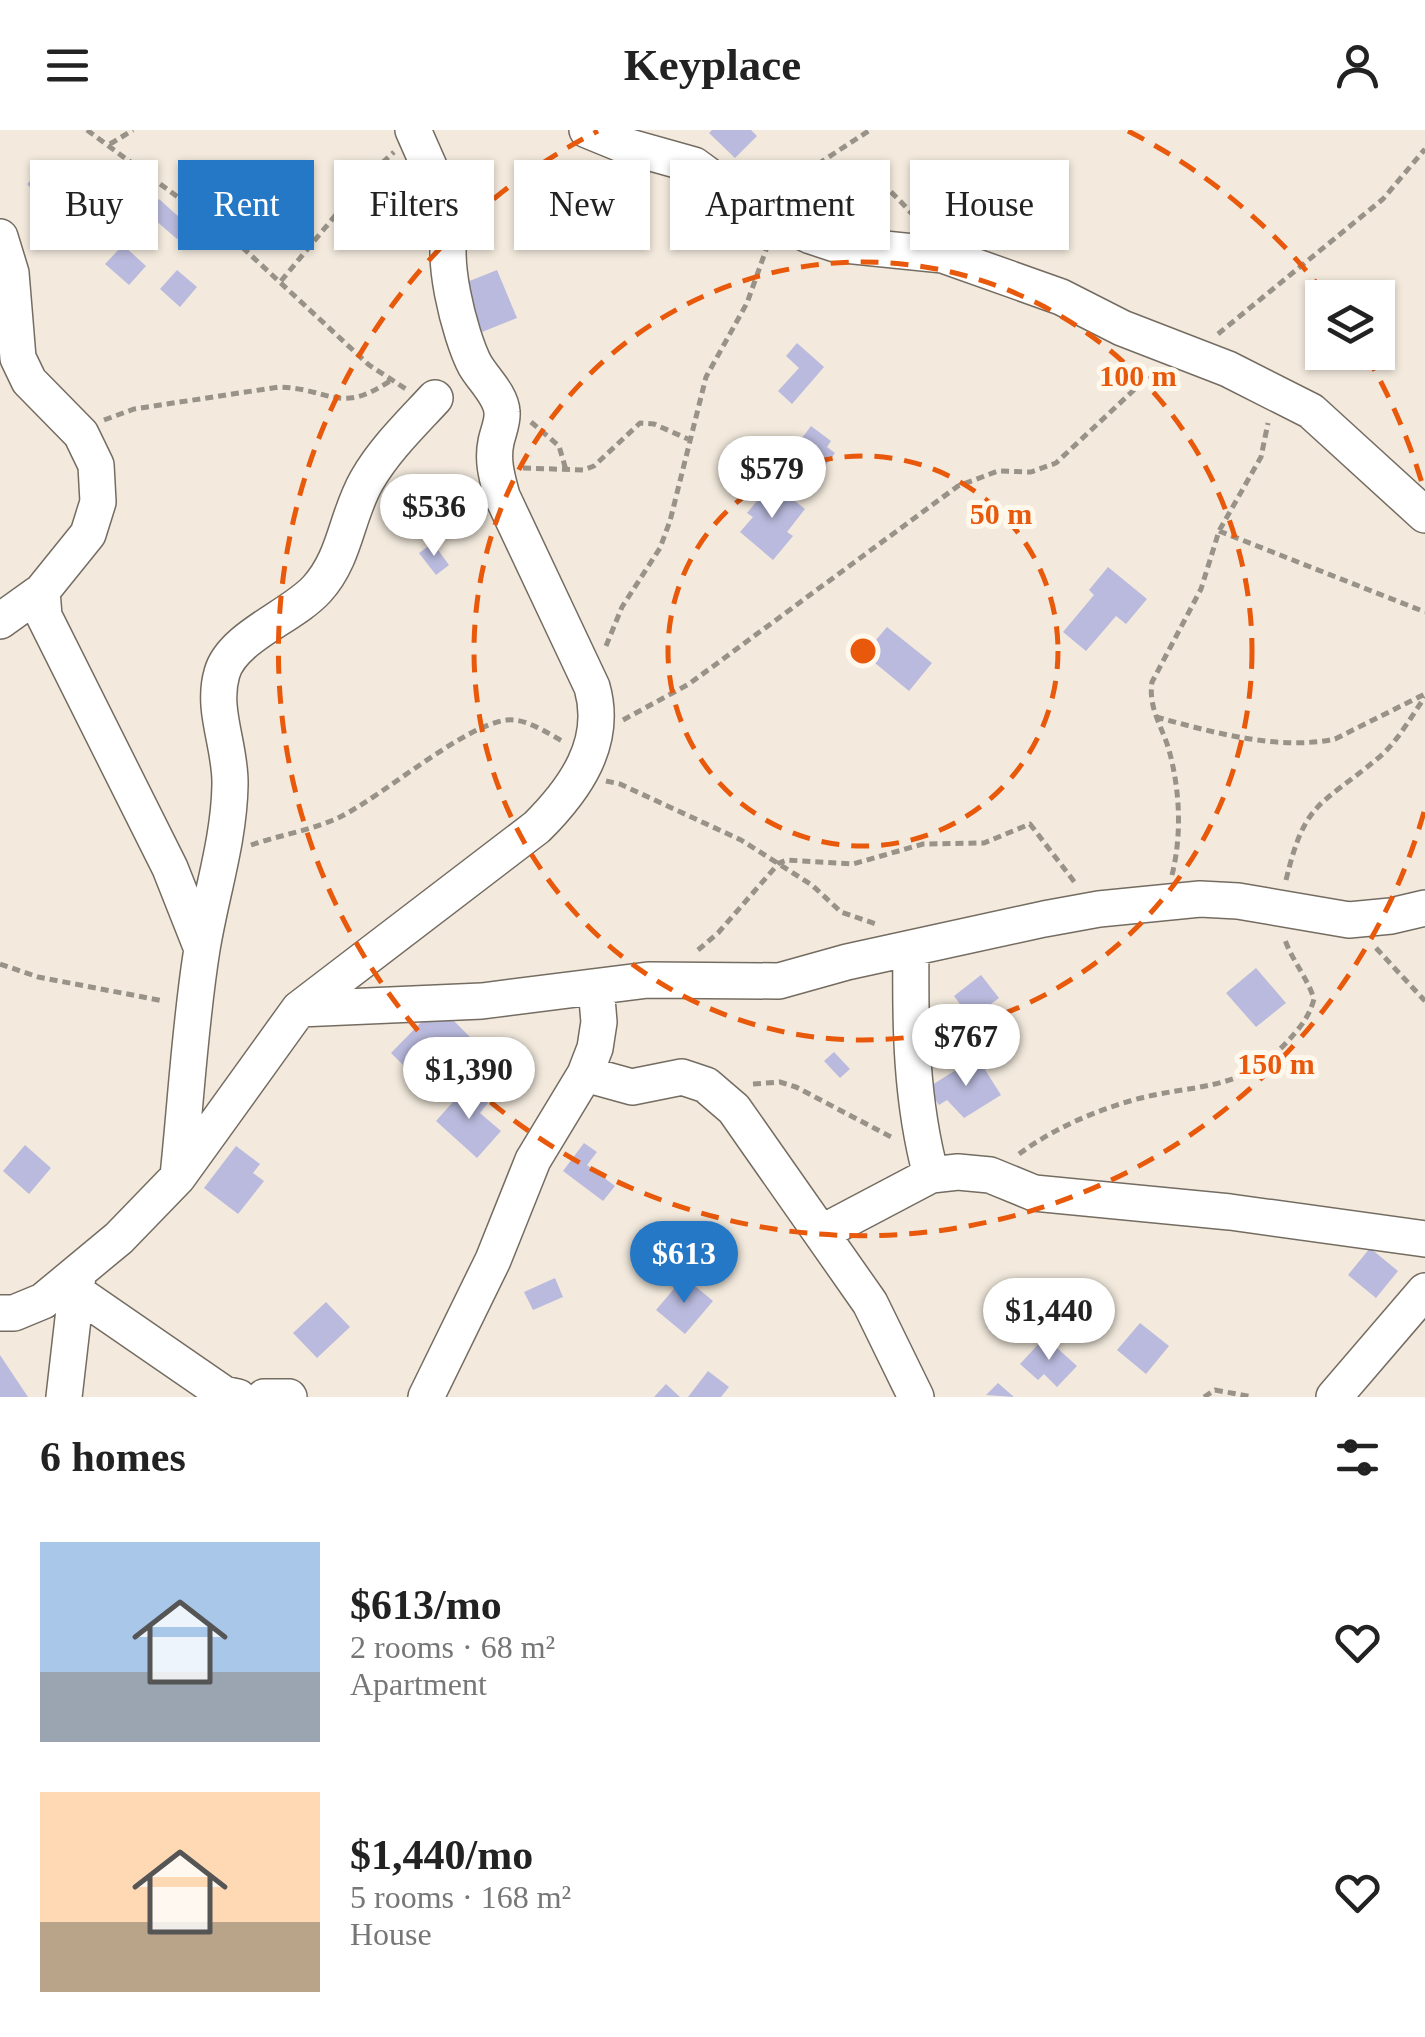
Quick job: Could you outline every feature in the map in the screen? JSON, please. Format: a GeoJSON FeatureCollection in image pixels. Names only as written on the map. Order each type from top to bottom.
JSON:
{"type":"FeatureCollection","features":[{"type":"Feature","properties":{"kind":"street"},"geometry":{"type":"LineString","coordinates":[[587,130],[676,160]]}},
{"type":"Feature","properties":{"kind":"street"},"geometry":{"type":"LineString","coordinates":[[0,1313],[14,1312],[77,1284],[178,1177],[299,1009],[537,827],[560,804],[587,756],[598,708],[592,687],[512,519],[494,468],[500,403],[462,338],[446,234],[454,222],[414,133]]}},
{"type":"Feature","properties":{"kind":"street"},"geometry":{"type":"LineString","coordinates":[[0,237],[10,273],[18,358],[29,381],[81,434],[96,464],[98,502],[88,534],[42,590],[0,621]]}},
{"type":"Feature","properties":{"kind":"street"},"geometry":{"type":"LineString","coordinates":[[890,250],[942,255],[1061,297],[1122,328],[1262,385],[1311,411],[1425,516]]}},
{"type":"Feature","properties":{"kind":"street"},"geometry":{"type":"LineString","coordinates":[[178,1177],[202,950],[224,853],[230,782],[217,698],[223,667],[247,640],[292,612],[316,590],[334,567],[367,480],[435,398]]}},
{"type":"Feature","properties":{"kind":"street"},"geometry":{"type":"LineString","coordinates":[[42,590],[44,616],[170,868],[202,950]]}},
{"type":"Feature","properties":{"kind":"street"},"geometry":{"type":"LineString","coordinates":[[299,1009],[482,1001],[648,980],[779,981],[847,962],[1099,909],[1200,900],[1238,901],[1349,920],[1425,908]]}},
{"type":"Feature","properties":{"kind":"street"},"geometry":{"type":"LineString","coordinates":[[918,947],[914,1080],[927,1163]]}},
{"type":"Feature","properties":{"kind":"street"},"geometry":{"type":"LineString","coordinates":[[426,1397],[493,1260],[532,1160],[586,1074],[599,1022],[596,987]]}},
{"type":"Feature","properties":{"kind":"street"},"geometry":{"type":"LineString","coordinates":[[586,1074],[632,1087],[682,1077],[706,1085],[734,1109],[870,1304],[916,1397]]}},
{"type":"Feature","properties":{"kind":"street"},"geometry":{"type":"LineString","coordinates":[[821,1232],[927,1163],[958,1172],[990,1175],[1034,1193],[1230,1212],[1425,1238]]}},
{"type":"Feature","properties":{"kind":"street"},"geometry":{"type":"LineString","coordinates":[[64,1397],[77,1284]]}},
{"type":"Feature","properties":{"kind":"street"},"geometry":{"type":"LineString","coordinates":[[77,1284],[224,1394],[238,1397]]}},
{"type":"Feature","properties":{"kind":"street"},"geometry":{"type":"LineString","coordinates":[[1334,1397],[1425,1292]]}},
{"type":"Feature","properties":{"kind":"street"},"geometry":{"type":"LineString","coordinates":[[264,1397],[289,1397]]}},
{"type":"Feature","properties":{"kind":"path"},"geometry":{"type":"LineString","coordinates":[[87,130],[228,234],[390,382],[435,398]]}},
{"type":"Feature","properties":{"kind":"path"},"geometry":{"type":"LineString","coordinates":[[109,145],[133,130]]}},
{"type":"Feature","properties":{"kind":"path"},"geometry":{"type":"LineString","coordinates":[[824,160],[870,130]]}},
{"type":"Feature","properties":{"kind":"path"},"geometry":{"type":"LineString","coordinates":[[281,281],[368,176],[414,133]]}},
{"type":"Feature","properties":{"kind":"path"},"geometry":{"type":"LineString","coordinates":[[587,756],[958,486],[998,470],[1031,472],[1056,464],[1184,352],[1383,199],[1425,149]]}},
{"type":"Feature","properties":{"kind":"path"},"geometry":{"type":"LineString","coordinates":[[890,192],[925,229],[942,255]]}},
{"type":"Feature","properties":{"kind":"path"},"geometry":{"type":"LineString","coordinates":[[592,687],[616,618],[646,574],[665,535],[706,378],[756,285],[767,250]]}},
{"type":"Feature","properties":{"kind":"path"},"geometry":{"type":"LineString","coordinates":[[81,434],[116,414],[134,409],[279,387],[303,388],[352,400],[390,382]]}},
{"type":"Feature","properties":{"kind":"path"},"geometry":{"type":"LineString","coordinates":[[1164,904],[1178,850],[1180,824],[1169,749],[1150,694],[1158,666],[1201,588],[1219,531],[1261,458],[1268,425],[1262,385]]}},
{"type":"Feature","properties":{"kind":"path"},"geometry":{"type":"LineString","coordinates":[[502,412],[529,420],[551,436],[559,446],[566,470]]}},
{"type":"Feature","properties":{"kind":"path"},"geometry":{"type":"LineString","coordinates":[[494,468],[583,470],[602,461],[640,422],[688,439]]}},
{"type":"Feature","properties":{"kind":"path"},"geometry":{"type":"LineString","coordinates":[[1219,531],[1425,612]]}},
{"type":"Feature","properties":{"kind":"path"},"geometry":{"type":"LineString","coordinates":[[1155,717],[1222,733],[1318,742],[1335,739],[1425,696]]}},
{"type":"Feature","properties":{"kind":"path"},"geometry":{"type":"LineString","coordinates":[[990,1175],[1085,1115],[1136,1099],[1242,1078],[1268,1062],[1303,1024],[1314,999],[1308,980],[1286,944],[1279,908],[1292,851],[1310,812],[1388,748],[1425,696]]}},
{"type":"Feature","properties":{"kind":"path"},"geometry":{"type":"LineString","coordinates":[[224,853],[338,818],[456,743],[510,719],[526,722],[587,756],[620,784],[708,822],[779,863],[812,885],[841,912],[918,947]]}},
{"type":"Feature","properties":{"kind":"path"},"geometry":{"type":"LineString","coordinates":[[696,952],[718,933],[779,863],[802,860],[853,864],[924,844],[984,844],[1030,824],[1099,909]]}},
{"type":"Feature","properties":{"kind":"path"},"geometry":{"type":"LineString","coordinates":[[1349,920],[1425,1001]]}},
{"type":"Feature","properties":{"kind":"path"},"geometry":{"type":"LineString","coordinates":[[0,964],[38,977],[196,1008]]}},
{"type":"Feature","properties":{"kind":"path"},"geometry":{"type":"LineString","coordinates":[[706,1085],[780,1082],[796,1087],[884,1134],[927,1163]]}},
{"type":"Feature","properties":{"kind":"path"},"geometry":{"type":"LineString","coordinates":[[1204,1397],[1215,1390],[1254,1397]]}},
{"type":"Feature","properties":{"kind":"building"},"geometry":{"type":"Polygon","coordinates":[[[751,130],[757,136],[735,158],[709,133],[751,130]]]}},
{"type":"Feature","properties":{"kind":"building"},"geometry":{"type":"Polygon","coordinates":[[[158,200],[178,216],[177,239],[158,223],[158,200]]]}},
{"type":"Feature","properties":{"kind":"building"},"geometry":{"type":"Polygon","coordinates":[[[118,250],[128,250],[146,266],[129,285],[105,264],[118,250]]]}},
{"type":"Feature","properties":{"kind":"building"},"geometry":{"type":"Polygon","coordinates":[[[177,270],[197,287],[180,307],[160,289],[177,270]]]}},
{"type":"Feature","properties":{"kind":"building"},"geometry":{"type":"Polygon","coordinates":[[[497,270],[517,318],[482,332],[462,284],[497,270]]]}},
{"type":"Feature","properties":{"kind":"building"},"geometry":{"type":"Polygon","coordinates":[[[797,343],[824,367],[792,404],[778,391],[799,368],[786,356],[797,343]]]}},
{"type":"Feature","properties":{"kind":"building"},"geometry":{"type":"Polygon","coordinates":[[[811,426],[831,441],[827,447],[835,453],[817,476],[813,473],[803,485],[776,464],[811,426]]]}},
{"type":"Feature","properties":{"kind":"building"},"geometry":{"type":"Polygon","coordinates":[[[772,483],[805,509],[787,532],[793,536],[773,560],[740,532],[753,517],[747,513],[772,483]]]}},
{"type":"Feature","properties":{"kind":"building"},"geometry":{"type":"Polygon","coordinates":[[[433,543],[449,565],[436,575],[419,553],[433,543]]]}},
{"type":"Feature","properties":{"kind":"building"},"geometry":{"type":"Polygon","coordinates":[[[1108,567],[1147,599],[1126,624],[1116,616],[1086,651],[1063,632],[1094,595],[1089,590],[1108,567]]]}},
{"type":"Feature","properties":{"kind":"building"},"geometry":{"type":"Polygon","coordinates":[[[887,627],[932,663],[909,691],[864,654],[887,627]]]}},
{"type":"Feature","properties":{"kind":"building"},"geometry":{"type":"Polygon","coordinates":[[[1256,968],[1286,1003],[1256,1027],[1226,993],[1256,968]]]}},
{"type":"Feature","properties":{"kind":"building"},"geometry":{"type":"Polygon","coordinates":[[[981,975],[999,998],[971,1019],[954,996],[981,975]]]}},
{"type":"Feature","properties":{"kind":"building"},"geometry":{"type":"Polygon","coordinates":[[[438,1005],[488,1055],[462,1081],[441,1060],[435,1067],[429,1062],[415,1077],[391,1053],[438,1005]]]}},
{"type":"Feature","properties":{"kind":"building"},"geometry":{"type":"Polygon","coordinates":[[[834,1052],[850,1069],[840,1078],[824,1061],[834,1052]]]}},
{"type":"Feature","properties":{"kind":"building"},"geometry":{"type":"Polygon","coordinates":[[[977,1057],[1001,1095],[964,1118],[947,1100],[939,1105],[927,1088],[977,1057]]]}},
{"type":"Feature","properties":{"kind":"building"},"geometry":{"type":"Polygon","coordinates":[[[468,1085],[488,1103],[480,1113],[501,1131],[477,1158],[436,1121],[468,1085]]]}},
{"type":"Feature","properties":{"kind":"building"},"geometry":{"type":"Polygon","coordinates":[[[584,1143],[597,1152],[587,1165],[615,1186],[603,1201],[563,1171],[584,1143]]]}},
{"type":"Feature","properties":{"kind":"building"},"geometry":{"type":"Polygon","coordinates":[[[25,1145],[51,1168],[29,1194],[3,1171],[25,1145]]]}},
{"type":"Feature","properties":{"kind":"building"},"geometry":{"type":"Polygon","coordinates":[[[236,1146],[260,1164],[253,1173],[264,1181],[238,1214],[204,1188],[236,1146]]]}},
{"type":"Feature","properties":{"kind":"building"},"geometry":{"type":"Polygon","coordinates":[[[1370,1248],[1398,1271],[1376,1298],[1348,1275],[1370,1248]]]}},
{"type":"Feature","properties":{"kind":"building"},"geometry":{"type":"Polygon","coordinates":[[[684,1277],[713,1301],[685,1334],[656,1310],[684,1277]]]}},
{"type":"Feature","properties":{"kind":"building"},"geometry":{"type":"Polygon","coordinates":[[[555,1278],[563,1297],[533,1310],[524,1292],[555,1278]]]}},
{"type":"Feature","properties":{"kind":"building"},"geometry":{"type":"Polygon","coordinates":[[[326,1302],[350,1327],[317,1358],[293,1333],[326,1302]]]}},
{"type":"Feature","properties":{"kind":"building"},"geometry":{"type":"Polygon","coordinates":[[[1140,1323],[1169,1346],[1146,1374],[1117,1350],[1140,1323]]]}},
{"type":"Feature","properties":{"kind":"building"},"geometry":{"type":"Polygon","coordinates":[[[1045,1337],[1077,1366],[1057,1387],[1044,1374],[1038,1380],[1020,1364],[1045,1337]]]}},
{"type":"Feature","properties":{"kind":"building"},"geometry":{"type":"Polygon","coordinates":[[[0,1355],[28,1397],[0,1397],[0,1355]]]}},
{"type":"Feature","properties":{"kind":"building"},"geometry":{"type":"Polygon","coordinates":[[[708,1371],[729,1387],[721,1397],[688,1397],[708,1371]]]}},
{"type":"Feature","properties":{"kind":"building"},"geometry":{"type":"Polygon","coordinates":[[[998,1383],[1014,1397],[986,1395],[998,1383]]]}},
{"type":"Feature","properties":{"kind":"building"},"geometry":{"type":"Polygon","coordinates":[[[666,1384],[680,1397],[654,1397],[666,1384]]]}}]}
